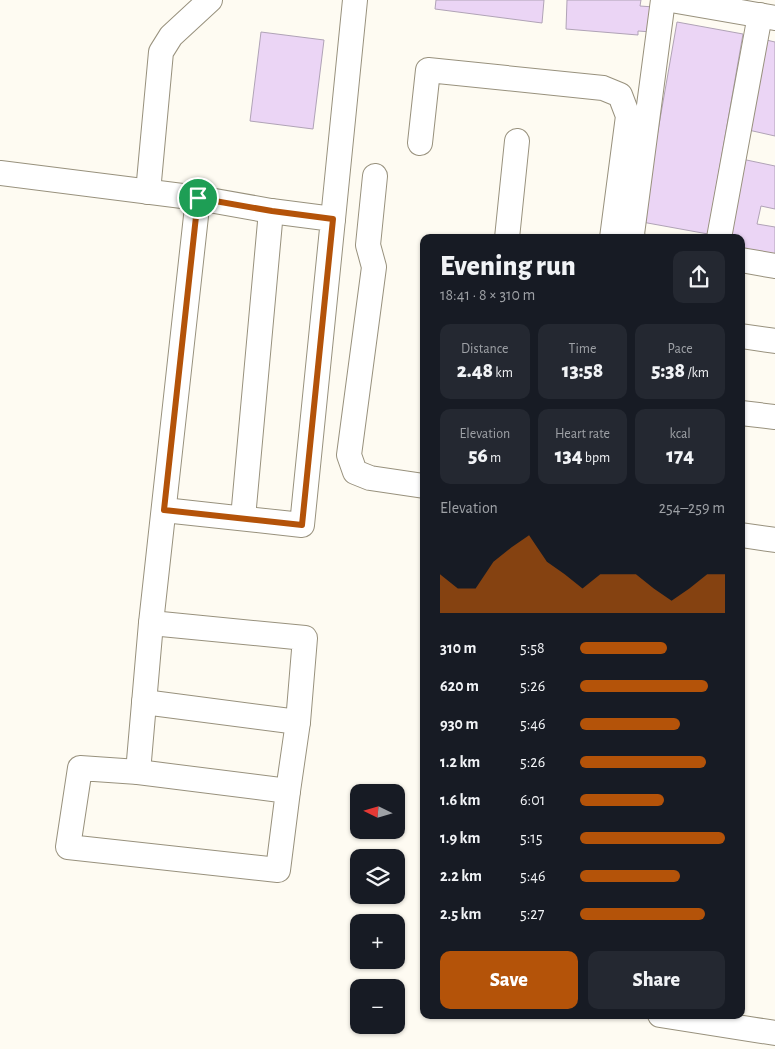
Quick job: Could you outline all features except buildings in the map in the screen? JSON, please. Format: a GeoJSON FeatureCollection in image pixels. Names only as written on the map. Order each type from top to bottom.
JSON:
{"type":"FeatureCollection","features":[{"type":"Feature","properties":{"kind":"street"},"geometry":{"type":"LineString","coordinates":[[148,192],[162,52],[171,36],[210,0]]}},
{"type":"Feature","properties":{"kind":"street"},"geometry":{"type":"LineString","coordinates":[[164,510],[302,525],[355,0]]}},
{"type":"Feature","properties":{"kind":"street"},"geometry":{"type":"LineString","coordinates":[[632,234],[663,0]]}},
{"type":"Feature","properties":{"kind":"street"},"geometry":{"type":"LineString","coordinates":[[671,0],[767,17],[720,234]]}},
{"type":"Feature","properties":{"kind":"street"},"geometry":{"type":"LineString","coordinates":[[420,143],[428,70],[603,88],[620,94],[628,116],[613,234]]}},
{"type":"Feature","properties":{"kind":"street"},"geometry":{"type":"LineString","coordinates":[[507,234],[516,141]]}},
{"type":"Feature","properties":{"kind":"street"},"geometry":{"type":"LineString","coordinates":[[0,173],[198,198],[333,219]]}},
{"type":"Feature","properties":{"kind":"street"},"geometry":{"type":"LineString","coordinates":[[375,176],[368,245],[374,266],[349,455],[355,472],[370,478],[420,485]]}},
{"type":"Feature","properties":{"kind":"street"},"geometry":{"type":"LineString","coordinates":[[138,772],[151,623],[198,198]]}},
{"type":"Feature","properties":{"kind":"street"},"geometry":{"type":"LineString","coordinates":[[243,518],[272,211]]}},
{"type":"Feature","properties":{"kind":"street"},"geometry":{"type":"LineString","coordinates":[[745,261],[775,266]]}},
{"type":"Feature","properties":{"kind":"street"},"geometry":{"type":"LineString","coordinates":[[745,337],[775,341]]}},
{"type":"Feature","properties":{"kind":"street"},"geometry":{"type":"LineString","coordinates":[[745,413],[775,417]]}},
{"type":"Feature","properties":{"kind":"street"},"geometry":{"type":"LineString","coordinates":[[745,536],[775,540]]}},
{"type":"Feature","properties":{"kind":"street"},"geometry":{"type":"LineString","coordinates":[[151,623],[305,638],[298,722],[278,870],[68,847],[80,768],[138,772],[288,791]]}},
{"type":"Feature","properties":{"kind":"street"},"geometry":{"type":"LineString","coordinates":[[144,702],[298,722]]}},
{"type":"Feature","properties":{"kind":"street"},"geometry":{"type":"LineString","coordinates":[[686,1019],[775,1033]]}},
{"type":"Feature","properties":{"kind":"route"},"geometry":{"type":"LineString","coordinates":[[198,198],[333,219],[302,525],[164,510],[198,198]]}}]}
